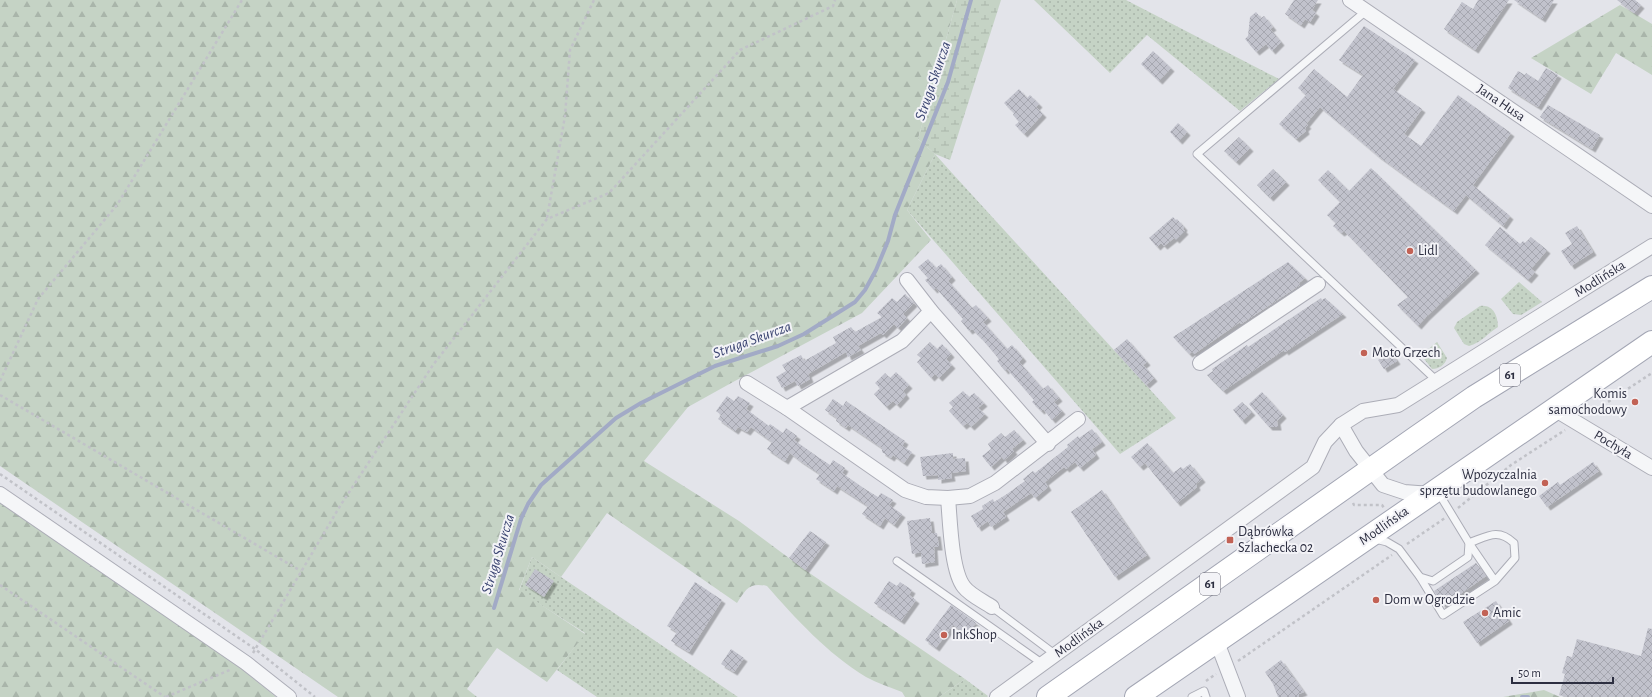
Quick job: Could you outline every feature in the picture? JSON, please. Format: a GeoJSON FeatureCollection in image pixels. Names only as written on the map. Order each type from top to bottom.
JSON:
{"type":"FeatureCollection","features":[{"type":"Feature","properties":{"kind":"main road","name":"61"},"geometry":{"type":"LineString","coordinates":[[1048,697],[1474,398],[1652,286]]}},
{"type":"Feature","properties":{"kind":"main road","name":"Modlińska"},"geometry":{"type":"LineString","coordinates":[[1136,697],[1652,342]]}},
{"type":"Feature","properties":{"kind":"street","name":"Jana Husa"},"geometry":{"type":"LineString","coordinates":[[1350,0],[1652,206]]}},
{"type":"Feature","properties":{"kind":"street","name":"Modlińska"},"geometry":{"type":"LineString","coordinates":[[997,697],[1313,468],[1325,442],[1340,425],[1363,411],[1398,405],[1652,246]]}},
{"type":"Feature","properties":{"kind":"street"},"geometry":{"type":"LineString","coordinates":[[907,280],[931,311],[1048,444]]}},
{"type":"Feature","properties":{"kind":"street"},"geometry":{"type":"LineString","coordinates":[[1200,363],[1322,280]]}},
{"type":"Feature","properties":{"kind":"street"},"geometry":{"type":"LineString","coordinates":[[787,408],[902,341],[931,311]]}},
{"type":"Feature","properties":{"kind":"street"},"geometry":{"type":"LineString","coordinates":[[747,383],[787,408],[905,490],[926,497],[948,498],[970,496],[995,483],[1048,444],[1078,419]]}},
{"type":"Feature","properties":{"kind":"street","name":"Pochyła"},"geometry":{"type":"LineString","coordinates":[[1554,409],[1652,468]]}},
{"type":"Feature","properties":{"kind":"street"},"geometry":{"type":"LineString","coordinates":[[1340,425],[1356,451],[1383,485],[1404,492],[1434,492]]}},
{"type":"Feature","properties":{"kind":"street"},"geometry":{"type":"LineString","coordinates":[[0,494],[246,663],[289,697]]}},
{"type":"Feature","properties":{"kind":"street"},"geometry":{"type":"LineString","coordinates":[[948,498],[954,558],[958,575],[964,587],[992,607]]}},
{"type":"Feature","properties":{"kind":"street"},"geometry":{"type":"LineString","coordinates":[[1217,642],[1238,697]]}},
{"type":"Feature","properties":{"kind":"lane"},"geometry":{"type":"LineString","coordinates":[[1366,11],[1197,154],[1322,280],[1437,381]]}},
{"type":"Feature","properties":{"kind":"lane"},"geometry":{"type":"LineString","coordinates":[[1434,492],[1452,514],[1469,543],[1495,581]]}},
{"type":"Feature","properties":{"kind":"lane"},"geometry":{"type":"LineString","coordinates":[[1369,537],[1387,542],[1400,549],[1420,577],[1443,615],[1495,581],[1515,558],[1514,543],[1506,536],[1492,534],[1469,543]]}},
{"type":"Feature","properties":{"kind":"lane"},"geometry":{"type":"LineString","coordinates":[[1420,577],[1434,581],[1468,557],[1469,543]]}},
{"type":"Feature","properties":{"kind":"lane"},"geometry":{"type":"LineString","coordinates":[[896,561],[1044,664]]}},
{"type":"Feature","properties":{"kind":"lane"},"geometry":{"type":"LineString","coordinates":[[992,607],[1056,655]]}},
{"type":"Feature","properties":{"kind":"lane"},"geometry":{"type":"LineString","coordinates":[[1192,697],[1204,691],[1206,697]]}},
{"type":"Feature","properties":{"kind":"path"},"geometry":{"type":"LineString","coordinates":[[0,381],[38,299],[117,204],[242,0]]}},
{"type":"Feature","properties":{"kind":"path"},"geometry":{"type":"LineString","coordinates":[[0,585],[166,697],[246,663],[340,506],[433,365],[547,219],[565,116],[570,50],[594,0]]}},
{"type":"Feature","properties":{"kind":"path"},"geometry":{"type":"LineString","coordinates":[[547,219],[609,193],[740,50],[832,6],[835,0]]}},
{"type":"Feature","properties":{"kind":"path"},"geometry":{"type":"LineString","coordinates":[[1201,684],[1452,514],[1511,465],[1652,373]]}},
{"type":"Feature","properties":{"kind":"path"},"geometry":{"type":"LineString","coordinates":[[0,395],[301,571]]}},
{"type":"Feature","properties":{"kind":"path"},"geometry":{"type":"LineString","coordinates":[[0,474],[255,649],[315,697]]}},
{"type":"Feature","properties":{"kind":"path"},"geometry":{"type":"LineString","coordinates":[[1350,499],[1354,505],[1382,505],[1386,511]]}},
{"type":"Feature","properties":{"kind":"path"},"geometry":{"type":"LineString","coordinates":[[1404,538],[1408,544]]}},
{"type":"Feature","properties":{"kind":"green space"},"geometry":{"type":"Polygon","coordinates":[[[0,0],[957,0],[918,139],[935,154],[907,210],[931,240],[862,313],[688,407],[644,461],[739,521],[805,570],[965,679],[939,697],[905,697],[902,692],[866,677],[838,658],[801,623],[767,586],[752,586],[746,590],[737,603],[607,513],[561,577],[532,557],[519,590],[585,634],[547,682],[497,648],[467,689],[477,697],[338,697],[0,466],[0,0]]]}},
{"type":"Feature","properties":{"kind":"green space"},"geometry":{"type":"Polygon","coordinates":[[[957,0],[1001,0],[950,160],[935,154],[918,139],[957,0]]]}},
{"type":"Feature","properties":{"kind":"green space"},"geometry":{"type":"Polygon","coordinates":[[[1034,0],[1126,0],[1279,79],[1240,111],[1147,35],[1110,73],[1034,0]]]}},
{"type":"Feature","properties":{"kind":"green space"},"geometry":{"type":"Polygon","coordinates":[[[1620,5],[1652,24],[1652,75],[1616,53],[1591,94],[1531,58],[1620,5]]]}},
{"type":"Feature","properties":{"kind":"green space"},"geometry":{"type":"Polygon","coordinates":[[[935,154],[1176,418],[1120,454],[907,210],[935,154]]]}},
{"type":"Feature","properties":{"kind":"green space"},"geometry":{"type":"Polygon","coordinates":[[[1519,282],[1542,302],[1521,315],[1513,314],[1501,299],[1519,282]]]}},
{"type":"Feature","properties":{"kind":"green space"},"geometry":{"type":"Polygon","coordinates":[[[1480,306],[1488,307],[1494,312],[1498,327],[1481,340],[1469,346],[1464,344],[1454,328],[1457,322],[1480,306]]]}},
{"type":"Feature","properties":{"kind":"green space"},"geometry":{"type":"Polygon","coordinates":[[[1437,342],[1447,358],[1445,363],[1441,366],[1432,369],[1421,355],[1437,342]]]}},
{"type":"Feature","properties":{"kind":"green space"},"geometry":{"type":"Polygon","coordinates":[[[0,503],[227,657],[276,697],[0,697],[0,503]]]}},
{"type":"Feature","properties":{"kind":"green space"},"geometry":{"type":"Polygon","coordinates":[[[532,557],[738,697],[597,697],[557,670],[585,633],[519,591],[532,557]]]}},
{"type":"Feature","properties":{"kind":"green space"},"geometry":{"type":"Polygon","coordinates":[[[965,679],[988,696],[939,697],[965,679]]]}},
{"type":"Feature","properties":{"kind":"green space"},"geometry":{"type":"Polygon","coordinates":[[[1544,690],[1560,697],[1503,697],[1544,690]]]}},
{"type":"Feature","properties":{"kind":"building"},"geometry":{"type":"Polygon","coordinates":[[[1294,0],[1318,0],[1312,10],[1316,13],[1310,22],[1305,19],[1301,25],[1285,14],[1294,0]]]}},
{"type":"Feature","properties":{"kind":"building"},"geometry":{"type":"Polygon","coordinates":[[[1478,0],[1509,0],[1475,50],[1444,29],[1462,2],[1473,9],[1478,0]]]}},
{"type":"Feature","properties":{"kind":"building"},"geometry":{"type":"Polygon","coordinates":[[[1514,0],[1554,0],[1542,19],[1514,0]]]}},
{"type":"Feature","properties":{"kind":"building"},"geometry":{"type":"Polygon","coordinates":[[[1617,0],[1635,0],[1641,5],[1634,13],[1617,0]]]}},
{"type":"Feature","properties":{"kind":"building"},"geometry":{"type":"Polygon","coordinates":[[[1256,12],[1261,18],[1264,16],[1273,27],[1270,29],[1281,42],[1272,51],[1266,44],[1256,52],[1245,39],[1248,36],[1250,17],[1256,12]]]}},
{"type":"Feature","properties":{"kind":"building"},"geometry":{"type":"Polygon","coordinates":[[[1364,26],[1415,60],[1393,89],[1422,109],[1404,134],[1421,146],[1458,95],[1511,133],[1473,185],[1510,216],[1503,226],[1466,195],[1454,211],[1378,156],[1320,107],[1306,124],[1308,125],[1305,128],[1306,131],[1296,139],[1279,124],[1306,95],[1298,88],[1314,69],[1347,97],[1363,75],[1339,60],[1364,26]]]}},
{"type":"Feature","properties":{"kind":"building"},"geometry":{"type":"Polygon","coordinates":[[[1153,51],[1171,68],[1159,81],[1141,64],[1153,51]]]}},
{"type":"Feature","properties":{"kind":"building"},"geometry":{"type":"Polygon","coordinates":[[[1546,68],[1558,75],[1538,107],[1508,88],[1518,71],[1525,75],[1526,73],[1538,81],[1546,68]]]}},
{"type":"Feature","properties":{"kind":"building"},"geometry":{"type":"Polygon","coordinates":[[[1019,89],[1027,98],[1030,95],[1039,104],[1036,107],[1043,114],[1024,134],[1015,125],[1019,122],[1013,115],[1014,113],[1004,103],[1019,89]]]}},
{"type":"Feature","properties":{"kind":"building"},"geometry":{"type":"Polygon","coordinates":[[[1548,105],[1600,135],[1592,149],[1540,117],[1548,105]]]}},
{"type":"Feature","properties":{"kind":"building"},"geometry":{"type":"Polygon","coordinates":[[[1178,123],[1187,132],[1179,141],[1170,132],[1178,123]]]}},
{"type":"Feature","properties":{"kind":"building"},"geometry":{"type":"Polygon","coordinates":[[[1239,137],[1250,148],[1236,162],[1224,151],[1239,137]]]}},
{"type":"Feature","properties":{"kind":"building","name":"Lidl"},"geometry":{"type":"Polygon","coordinates":[[[1371,168],[1476,270],[1418,326],[1397,305],[1408,297],[1344,231],[1341,233],[1333,226],[1336,223],[1327,215],[1340,202],[1318,180],[1328,170],[1349,191],[1371,168]]]}},
{"type":"Feature","properties":{"kind":"building"},"geometry":{"type":"Polygon","coordinates":[[[1273,169],[1286,182],[1270,198],[1257,185],[1273,169]]]}},
{"type":"Feature","properties":{"kind":"building"},"geometry":{"type":"Polygon","coordinates":[[[1173,217],[1176,220],[1177,219],[1184,227],[1183,229],[1185,231],[1176,240],[1174,238],[1164,246],[1161,243],[1157,247],[1149,238],[1173,217]]]}},
{"type":"Feature","properties":{"kind":"building"},"geometry":{"type":"Polygon","coordinates":[[[1577,226],[1593,252],[1571,266],[1561,251],[1572,244],[1565,233],[1577,226]]]}},
{"type":"Feature","properties":{"kind":"building"},"geometry":{"type":"Polygon","coordinates":[[[1500,227],[1520,244],[1523,241],[1525,243],[1531,237],[1547,250],[1531,269],[1535,272],[1528,280],[1485,245],[1500,227]]]}},
{"type":"Feature","properties":{"kind":"building"},"geometry":{"type":"Polygon","coordinates":[[[928,259],[936,268],[941,264],[952,277],[948,281],[972,308],[976,305],[988,318],[983,322],[1007,349],[1012,345],[1023,358],[1019,362],[1043,389],[1048,385],[1059,398],[1054,402],[1062,411],[1052,420],[1043,409],[1041,411],[1032,402],[1034,400],[1007,369],[1005,371],[997,361],[999,359],[982,339],[972,329],[969,331],[961,321],[963,319],[936,288],[934,290],[925,280],[928,278],[918,267],[928,259]]]}},
{"type":"Feature","properties":{"kind":"building"},"geometry":{"type":"Polygon","coordinates":[[[1288,262],[1305,278],[1299,283],[1300,285],[1241,324],[1240,322],[1194,354],[1192,352],[1189,354],[1173,337],[1288,262]]]}},
{"type":"Feature","properties":{"kind":"building"},"geometry":{"type":"Polygon","coordinates":[[[905,294],[914,303],[903,314],[907,318],[898,328],[894,324],[883,335],[881,333],[858,346],[861,350],[848,357],[846,352],[808,374],[810,379],[798,386],[795,381],[782,388],[776,377],[786,371],[782,365],[801,355],[804,361],[836,343],[833,337],[851,327],[855,332],[882,317],[877,313],[892,298],[897,302],[905,294]]]}},
{"type":"Feature","properties":{"kind":"building"},"geometry":{"type":"Polygon","coordinates":[[[1321,298],[1322,300],[1325,298],[1343,314],[1285,352],[1284,350],[1223,391],[1207,375],[1213,371],[1212,369],[1247,345],[1248,347],[1321,298]]]}},
{"type":"Feature","properties":{"kind":"building"},"geometry":{"type":"Polygon","coordinates":[[[1127,339],[1147,362],[1143,365],[1154,378],[1146,385],[1114,350],[1127,339]]]}},
{"type":"Feature","properties":{"kind":"building"},"geometry":{"type":"Polygon","coordinates":[[[930,342],[937,349],[942,344],[951,354],[946,359],[952,365],[939,378],[935,374],[931,378],[917,362],[921,358],[917,355],[930,342]]]}},
{"type":"Feature","properties":{"kind":"building"},"geometry":{"type":"Polygon","coordinates":[[[1390,351],[1397,361],[1384,369],[1378,360],[1390,351]]]}},
{"type":"Feature","properties":{"kind":"building"},"geometry":{"type":"Polygon","coordinates":[[[896,372],[909,385],[903,391],[906,395],[897,405],[893,401],[886,407],[874,394],[880,388],[875,383],[885,373],[890,378],[896,372]]]}},
{"type":"Feature","properties":{"kind":"building"},"geometry":{"type":"Polygon","coordinates":[[[963,391],[969,397],[974,393],[984,403],[978,408],[985,414],[971,427],[967,423],[963,426],[949,411],[953,407],[949,403],[963,391]]]}},
{"type":"Feature","properties":{"kind":"building"},"geometry":{"type":"Polygon","coordinates":[[[1262,392],[1283,415],[1277,421],[1278,427],[1269,427],[1249,404],[1262,392]]]}},
{"type":"Feature","properties":{"kind":"building"},"geometry":{"type":"Polygon","coordinates":[[[727,396],[734,401],[738,396],[750,403],[746,409],[769,426],[770,424],[783,433],[786,428],[797,436],[794,440],[830,465],[833,460],[845,468],[842,473],[865,489],[878,497],[881,493],[893,500],[889,505],[902,514],[894,525],[885,518],[880,526],[862,514],[868,506],[837,486],[834,491],[816,479],[820,474],[790,453],[785,461],[767,449],[772,442],[751,427],[747,432],[738,427],[735,431],[718,419],[721,415],[716,411],[727,396]]]}},
{"type":"Feature","properties":{"kind":"building"},"geometry":{"type":"Polygon","coordinates":[[[833,399],[843,406],[846,401],[905,441],[902,446],[912,452],[904,463],[893,455],[891,458],[882,452],[882,448],[848,425],[846,428],[836,421],[837,418],[825,410],[833,399]]]}},
{"type":"Feature","properties":{"kind":"building"},"geometry":{"type":"Polygon","coordinates":[[[1242,402],[1252,412],[1242,421],[1233,410],[1242,402]]]}},
{"type":"Feature","properties":{"kind":"building"},"geometry":{"type":"Polygon","coordinates":[[[1092,429],[1102,442],[1092,449],[1096,455],[1080,468],[1075,462],[1066,469],[1064,467],[1045,482],[1048,487],[1035,498],[1031,493],[1003,512],[1006,517],[991,527],[988,521],[978,528],[971,516],[983,509],[982,506],[993,499],[994,502],[1007,494],[1025,481],[1023,479],[1033,471],[1035,473],[1068,447],[1067,445],[1078,436],[1079,438],[1092,429]]]}},
{"type":"Feature","properties":{"kind":"building"},"geometry":{"type":"Polygon","coordinates":[[[1014,430],[1023,440],[1012,449],[1014,451],[1009,456],[1004,460],[1002,457],[991,467],[982,456],[991,449],[988,444],[1001,433],[1005,437],[1014,430]]]}},
{"type":"Feature","properties":{"kind":"building"},"geometry":{"type":"Polygon","coordinates":[[[1147,443],[1173,473],[1181,467],[1183,469],[1190,464],[1202,479],[1196,484],[1197,487],[1177,503],[1145,463],[1140,467],[1131,457],[1147,443]]]}},
{"type":"Feature","properties":{"kind":"building"},"geometry":{"type":"Polygon","coordinates":[[[953,453],[953,459],[965,458],[966,471],[951,473],[952,478],[938,480],[938,475],[923,476],[920,457],[953,453]]]}},
{"type":"Feature","properties":{"kind":"building"},"geometry":{"type":"Polygon","coordinates":[[[1593,462],[1599,471],[1547,507],[1539,496],[1558,482],[1560,485],[1593,462]]]}},
{"type":"Feature","properties":{"kind":"building"},"geometry":{"type":"Polygon","coordinates":[[[1102,490],[1147,555],[1115,577],[1071,512],[1102,490]]]}},
{"type":"Feature","properties":{"kind":"building"},"geometry":{"type":"Polygon","coordinates":[[[930,518],[932,533],[937,533],[939,547],[934,547],[935,562],[922,564],[921,552],[912,554],[907,521],[930,518]]]}},
{"type":"Feature","properties":{"kind":"building"},"geometry":{"type":"Polygon","coordinates":[[[810,531],[826,542],[805,570],[789,558],[810,531]]]}},
{"type":"Feature","properties":{"kind":"building"},"geometry":{"type":"Polygon","coordinates":[[[1476,563],[1486,576],[1443,606],[1434,591],[1476,563]]]}},
{"type":"Feature","properties":{"kind":"building"},"geometry":{"type":"Polygon","coordinates":[[[535,569],[554,581],[544,597],[525,585],[535,569]]]}},
{"type":"Feature","properties":{"kind":"building"},"geometry":{"type":"Polygon","coordinates":[[[889,581],[897,586],[900,582],[912,590],[909,595],[916,600],[901,621],[874,603],[889,581]]]}},
{"type":"Feature","properties":{"kind":"building"},"geometry":{"type":"Polygon","coordinates":[[[695,582],[722,600],[689,652],[671,641],[677,632],[667,626],[695,582]]]}},
{"type":"Feature","properties":{"kind":"building"},"geometry":{"type":"Polygon","coordinates":[[[1496,601],[1509,621],[1477,643],[1463,622],[1496,601]]]}},
{"type":"Feature","properties":{"kind":"building"},"geometry":{"type":"Polygon","coordinates":[[[951,605],[976,623],[968,635],[953,625],[936,648],[925,640],[951,605]]]}},
{"type":"Feature","properties":{"kind":"building"},"geometry":{"type":"Polygon","coordinates":[[[1648,628],[1652,629],[1652,697],[1566,697],[1559,695],[1565,674],[1562,673],[1567,656],[1572,657],[1577,639],[1641,656],[1648,628]]]}},
{"type":"Feature","properties":{"kind":"building"},"geometry":{"type":"Polygon","coordinates":[[[731,649],[744,658],[734,672],[721,664],[731,649]]]}},
{"type":"Feature","properties":{"kind":"building"},"geometry":{"type":"Polygon","coordinates":[[[1281,660],[1304,692],[1299,694],[1299,697],[1278,697],[1273,684],[1265,672],[1281,660]]]}},
{"type":"Feature","properties":{"kind":"waterway","name":"Struga Skurcza"},"geometry":{"type":"LineString","coordinates":[[494,608],[521,519],[528,504],[541,485],[616,418],[641,403],[715,366],[778,346],[804,334],[855,302],[865,290],[876,270],[888,241],[895,215],[948,82],[971,0]]}},
{"type":"Feature","properties":{"kind":"waterway"},"geometry":{"type":"LineString","coordinates":[[1522,697],[1528,697]]}},
{"type":"Feature","properties":{"kind":"place","name":"Lidl"},"geometry":{"type":"Point","coordinates":[1410,251]}},
{"type":"Feature","properties":{"kind":"place","name":"Moto Grzech"},"geometry":{"type":"Point","coordinates":[1364,353]}},
{"type":"Feature","properties":{"kind":"place","name":"Komis samochodowy"},"geometry":{"type":"Point","coordinates":[1635,402]}},
{"type":"Feature","properties":{"kind":"place","name":"Wpozyczalnia sprzętu budowlanego"},"geometry":{"type":"Point","coordinates":[1545,483]}},
{"type":"Feature","properties":{"kind":"place","name":"Dąbrówka Szlachecka 02"},"geometry":{"type":"Point","coordinates":[1230,540]}},
{"type":"Feature","properties":{"kind":"place","name":"Dom w Ogrodzie"},"geometry":{"type":"Point","coordinates":[1376,600]}},
{"type":"Feature","properties":{"kind":"place","name":"Amic"},"geometry":{"type":"Point","coordinates":[1485,613]}},
{"type":"Feature","properties":{"kind":"place","name":"InkShop"},"geometry":{"type":"Point","coordinates":[944,635]}}]}
